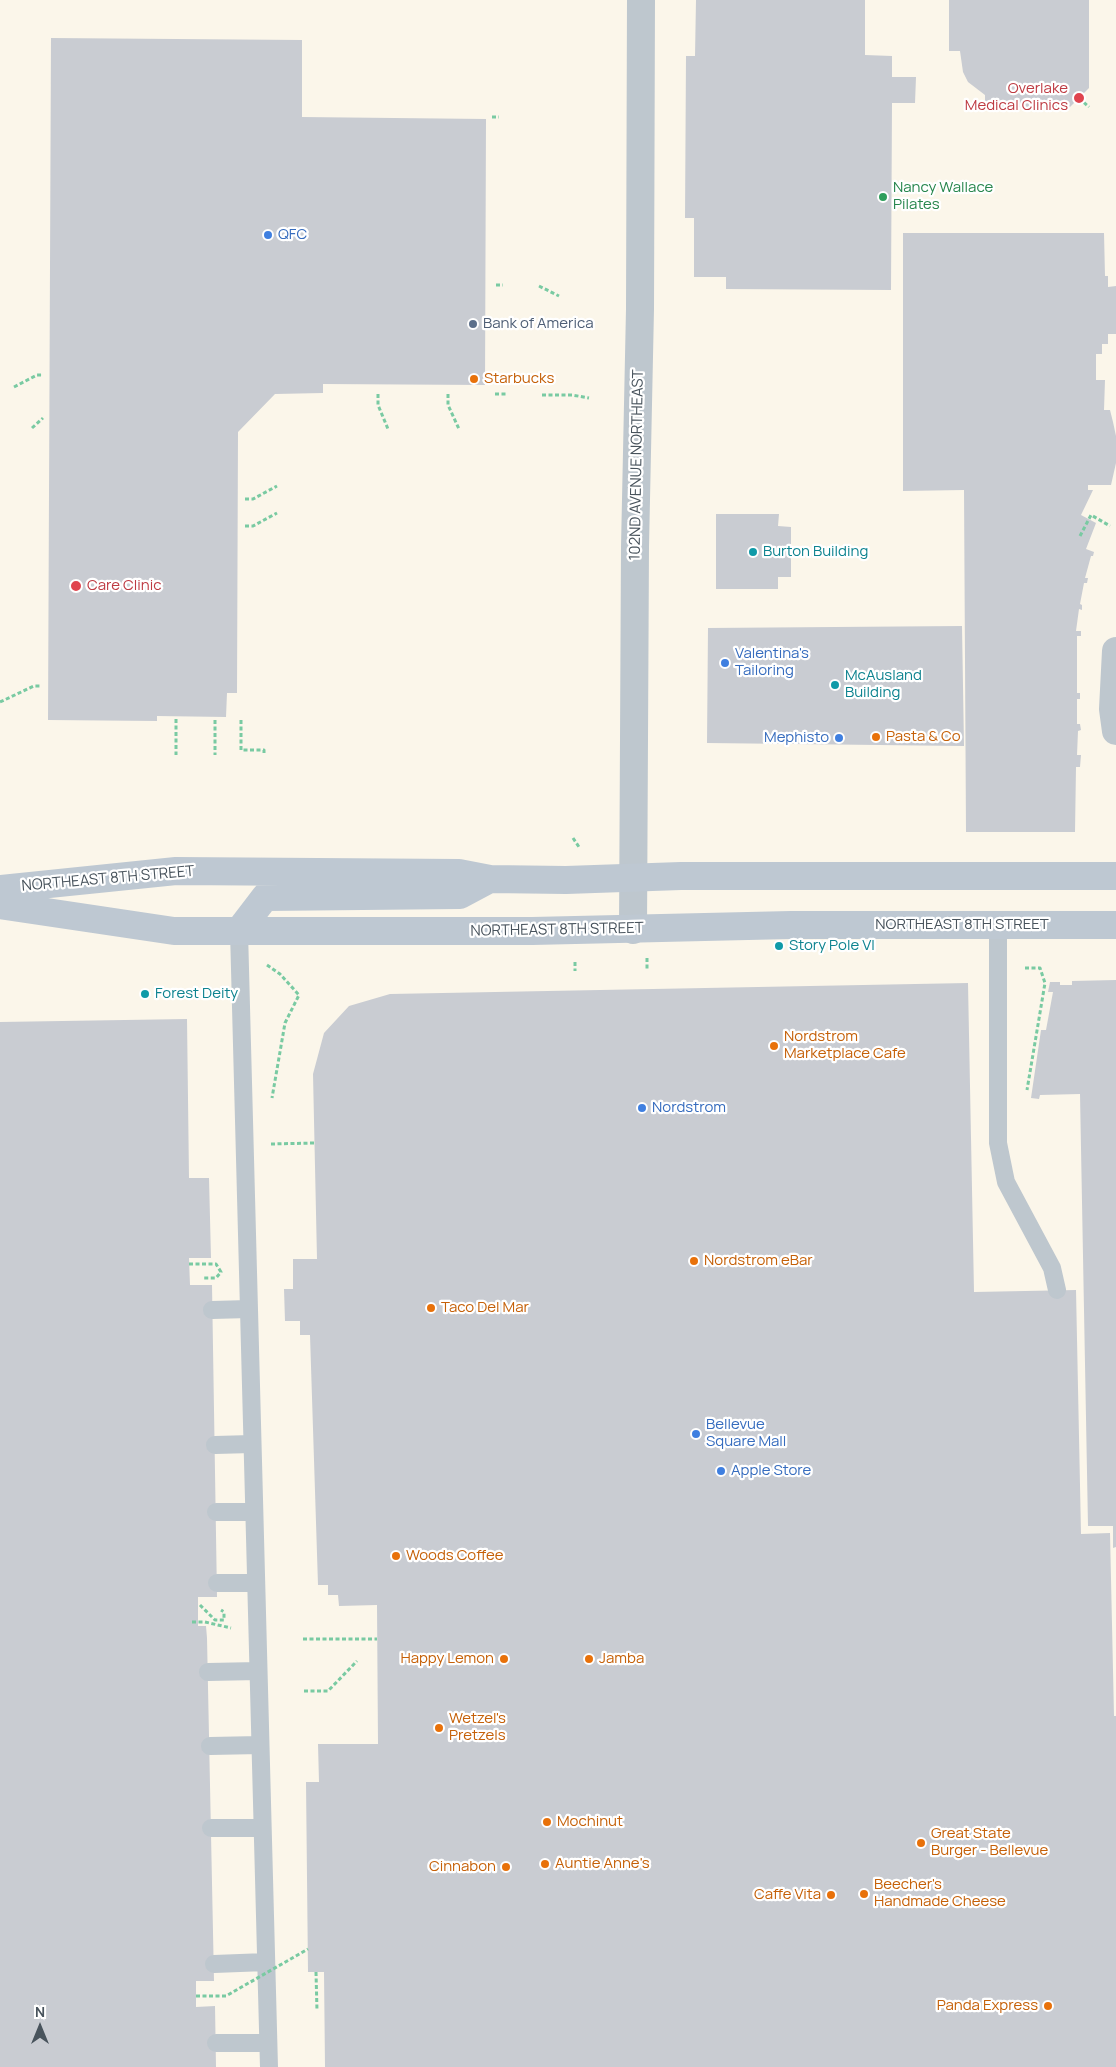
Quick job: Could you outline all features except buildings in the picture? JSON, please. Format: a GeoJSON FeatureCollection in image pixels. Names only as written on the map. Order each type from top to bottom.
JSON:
{"type":"FeatureCollection","features":[{"type":"Feature","properties":{"kind":"main road","name":"NORTHEAST 8TH STREET"},"geometry":{"type":"LineString","coordinates":[[0,890],[176,871],[459,872],[490,879],[1116,876]]}},
{"type":"Feature","properties":{"kind":"main road"},"geometry":{"type":"LineString","coordinates":[[240,931],[265,897],[460,896],[490,879]]}},
{"type":"Feature","properties":{"kind":"main road","name":"NORTHEAST 8TH STREET"},"geometry":{"type":"LineString","coordinates":[[0,905],[174,931],[633,930],[792,925],[1116,925]]}},
{"type":"Feature","properties":{"kind":"street","name":"102ND AVENUE NORTHEAST"},"geometry":{"type":"LineString","coordinates":[[633,930],[635,547],[640,309],[641,0]]}},
{"type":"Feature","properties":{"kind":"street"},"geometry":{"type":"LineString","coordinates":[[1116,651],[1113,709],[1116,731]]}},
{"type":"Feature","properties":{"kind":"lane"},"geometry":{"type":"LineString","coordinates":[[998,925],[998,1143],[1006,1182],[1052,1268],[1058,1290]]}},
{"type":"Feature","properties":{"kind":"lane"},"geometry":{"type":"LineString","coordinates":[[240,931],[248,1309],[269,2067]]}},
{"type":"Feature","properties":{"kind":"lane"},"geometry":{"type":"LineString","coordinates":[[212,1310],[248,1309]]}},
{"type":"Feature","properties":{"kind":"lane"},"geometry":{"type":"LineString","coordinates":[[214,1445],[252,1444]]}},
{"type":"Feature","properties":{"kind":"lane"},"geometry":{"type":"LineString","coordinates":[[216,1512],[254,1512]]}},
{"type":"Feature","properties":{"kind":"lane"},"geometry":{"type":"LineString","coordinates":[[217,1583],[256,1583]]}},
{"type":"Feature","properties":{"kind":"lane"},"geometry":{"type":"LineString","coordinates":[[208,1672],[258,1671]]}},
{"type":"Feature","properties":{"kind":"lane"},"geometry":{"type":"LineString","coordinates":[[210,1746],[260,1745]]}},
{"type":"Feature","properties":{"kind":"lane"},"geometry":{"type":"LineString","coordinates":[[211,1828],[262,1828]]}},
{"type":"Feature","properties":{"kind":"lane"},"geometry":{"type":"LineString","coordinates":[[214,1964],[266,1962]]}},
{"type":"Feature","properties":{"kind":"lane"},"geometry":{"type":"LineString","coordinates":[[216,2043],[268,2043]]}},
{"type":"Feature","properties":{"kind":"path"},"geometry":{"type":"LineString","coordinates":[[1079,98],[1089,107]]}},
{"type":"Feature","properties":{"kind":"path"},"geometry":{"type":"LineString","coordinates":[[492,117],[499,117]]}},
{"type":"Feature","properties":{"kind":"path"},"geometry":{"type":"LineString","coordinates":[[496,285],[503,285]]}},
{"type":"Feature","properties":{"kind":"path"},"geometry":{"type":"LineString","coordinates":[[539,286],[559,296]]}},
{"type":"Feature","properties":{"kind":"path"},"geometry":{"type":"LineString","coordinates":[[14,387],[37,375],[43,375]]}},
{"type":"Feature","properties":{"kind":"path"},"geometry":{"type":"LineString","coordinates":[[378,394],[378,405],[388,429]]}},
{"type":"Feature","properties":{"kind":"path"},"geometry":{"type":"LineString","coordinates":[[448,394],[448,405],[459,429]]}},
{"type":"Feature","properties":{"kind":"path"},"geometry":{"type":"LineString","coordinates":[[495,394],[507,394]]}},
{"type":"Feature","properties":{"kind":"path"},"geometry":{"type":"LineString","coordinates":[[542,395],[572,395],[589,398]]}},
{"type":"Feature","properties":{"kind":"path"},"geometry":{"type":"LineString","coordinates":[[32,428],[43,418]]}},
{"type":"Feature","properties":{"kind":"path"},"geometry":{"type":"LineString","coordinates":[[245,499],[253,499],[277,486]]}},
{"type":"Feature","properties":{"kind":"path"},"geometry":{"type":"LineString","coordinates":[[245,526],[253,526],[277,513]]}},
{"type":"Feature","properties":{"kind":"path"},"geometry":{"type":"LineString","coordinates":[[1080,536],[1091,516],[1110,526]]}},
{"type":"Feature","properties":{"kind":"path"},"geometry":{"type":"LineString","coordinates":[[0,702],[34,686],[40,686]]}},
{"type":"Feature","properties":{"kind":"path"},"geometry":{"type":"LineString","coordinates":[[176,719],[176,755]]}},
{"type":"Feature","properties":{"kind":"path"},"geometry":{"type":"LineString","coordinates":[[215,720],[215,755]]}},
{"type":"Feature","properties":{"kind":"path"},"geometry":{"type":"LineString","coordinates":[[241,720],[241,750],[264,750],[264,755]]}},
{"type":"Feature","properties":{"kind":"path"},"geometry":{"type":"LineString","coordinates":[[573,838],[579,847]]}},
{"type":"Feature","properties":{"kind":"path"},"geometry":{"type":"LineString","coordinates":[[575,958],[575,971]]}},
{"type":"Feature","properties":{"kind":"path"},"geometry":{"type":"LineString","coordinates":[[647,958],[647,970]]}},
{"type":"Feature","properties":{"kind":"path"},"geometry":{"type":"LineString","coordinates":[[266,964],[280,974],[299,996],[285,1023],[272,1104]]}},
{"type":"Feature","properties":{"kind":"path"},"geometry":{"type":"LineString","coordinates":[[1022,968],[1040,968],[1045,983],[1027,1090]]}},
{"type":"Feature","properties":{"kind":"path"},"geometry":{"type":"LineString","coordinates":[[271,1134],[273,1144],[315,1143]]}},
{"type":"Feature","properties":{"kind":"path"},"geometry":{"type":"LineString","coordinates":[[189,1264],[216,1264],[221,1272],[216,1278],[203,1278]]}},
{"type":"Feature","properties":{"kind":"path"},"geometry":{"type":"LineString","coordinates":[[198,1602],[215,1620],[224,1620]]}},
{"type":"Feature","properties":{"kind":"path"},"geometry":{"type":"LineString","coordinates":[[192,1622],[205,1622],[232,1628]]}},
{"type":"Feature","properties":{"kind":"path"},"geometry":{"type":"LineString","coordinates":[[302,1639],[377,1639]]}},
{"type":"Feature","properties":{"kind":"path"},"geometry":{"type":"LineString","coordinates":[[304,1691],[328,1691],[357,1661]]}},
{"type":"Feature","properties":{"kind":"path"},"geometry":{"type":"LineString","coordinates":[[196,1996],[226,1996],[308,1949]]}},
{"type":"Feature","properties":{"kind":"path"},"geometry":{"type":"LineString","coordinates":[[316,1972],[316,2011]]}},
{"type":"Feature","properties":{"kind":"shaded area"},"geometry":{"type":"Polygon","coordinates":[[[0,0],[1116,0],[1116,2067],[0,2067],[0,0]]]}},
{"type":"Feature","properties":{"kind":"place","name":"Overlake Medical Clinics"},"geometry":{"type":"Point","coordinates":[1079,98]}},
{"type":"Feature","properties":{"kind":"place","name":"Nancy Wallace Pilates"},"geometry":{"type":"Point","coordinates":[883,197]}},
{"type":"Feature","properties":{"kind":"place","name":"QFC"},"geometry":{"type":"Point","coordinates":[268,235]}},
{"type":"Feature","properties":{"kind":"place","name":"Bank of America"},"geometry":{"type":"Point","coordinates":[473,324]}},
{"type":"Feature","properties":{"kind":"place","name":"Starbucks"},"geometry":{"type":"Point","coordinates":[474,379]}},
{"type":"Feature","properties":{"kind":"place","name":"Burton Building"},"geometry":{"type":"Point","coordinates":[753,552]}},
{"type":"Feature","properties":{"kind":"place","name":"Care Clinic"},"geometry":{"type":"Point","coordinates":[76,586]}},
{"type":"Feature","properties":{"kind":"place","name":"Valentina's Tailoring"},"geometry":{"type":"Point","coordinates":[725,663]}},
{"type":"Feature","properties":{"kind":"place","name":"McAusland Building"},"geometry":{"type":"Point","coordinates":[835,685]}},
{"type":"Feature","properties":{"kind":"place","name":"Pasta & Co"},"geometry":{"type":"Point","coordinates":[876,737]}},
{"type":"Feature","properties":{"kind":"place","name":"Mephisto"},"geometry":{"type":"Point","coordinates":[839,738]}},
{"type":"Feature","properties":{"kind":"place","name":"Story Pole VI"},"geometry":{"type":"Point","coordinates":[779,946]}},
{"type":"Feature","properties":{"kind":"place","name":"Forest Deity"},"geometry":{"type":"Point","coordinates":[145,994]}},
{"type":"Feature","properties":{"kind":"place","name":"Nordstrom Marketplace Cafe"},"geometry":{"type":"Point","coordinates":[774,1046]}},
{"type":"Feature","properties":{"kind":"place","name":"Nordstrom"},"geometry":{"type":"Point","coordinates":[642,1108]}},
{"type":"Feature","properties":{"kind":"place","name":"Nordstrom eBar"},"geometry":{"type":"Point","coordinates":[694,1261]}},
{"type":"Feature","properties":{"kind":"place","name":"Taco Del Mar"},"geometry":{"type":"Point","coordinates":[431,1308]}},
{"type":"Feature","properties":{"kind":"place","name":"Bellevue Square Mall"},"geometry":{"type":"Point","coordinates":[696,1434]}},
{"type":"Feature","properties":{"kind":"place","name":"Apple Store"},"geometry":{"type":"Point","coordinates":[721,1471]}},
{"type":"Feature","properties":{"kind":"place","name":"Woods Coffee"},"geometry":{"type":"Point","coordinates":[396,1556]}},
{"type":"Feature","properties":{"kind":"place","name":"Happy Lemon"},"geometry":{"type":"Point","coordinates":[504,1659]}},
{"type":"Feature","properties":{"kind":"place","name":"Jamba"},"geometry":{"type":"Point","coordinates":[589,1659]}},
{"type":"Feature","properties":{"kind":"place","name":"Wetzel's Pretzels"},"geometry":{"type":"Point","coordinates":[439,1728]}},
{"type":"Feature","properties":{"kind":"place","name":"Mochinut"},"geometry":{"type":"Point","coordinates":[547,1822]}},
{"type":"Feature","properties":{"kind":"place","name":"Great State Burger - Bellevue"},"geometry":{"type":"Point","coordinates":[921,1843]}},
{"type":"Feature","properties":{"kind":"place","name":"Auntie Anne's"},"geometry":{"type":"Point","coordinates":[545,1864]}},
{"type":"Feature","properties":{"kind":"place","name":"Cinnabon"},"geometry":{"type":"Point","coordinates":[506,1867]}},
{"type":"Feature","properties":{"kind":"place","name":"Beecher's Handmade Cheese"},"geometry":{"type":"Point","coordinates":[864,1894]}},
{"type":"Feature","properties":{"kind":"place","name":"Caffe Vita"},"geometry":{"type":"Point","coordinates":[831,1895]}},
{"type":"Feature","properties":{"kind":"place","name":"Panda Express"},"geometry":{"type":"Point","coordinates":[1048,2006]}}]}
